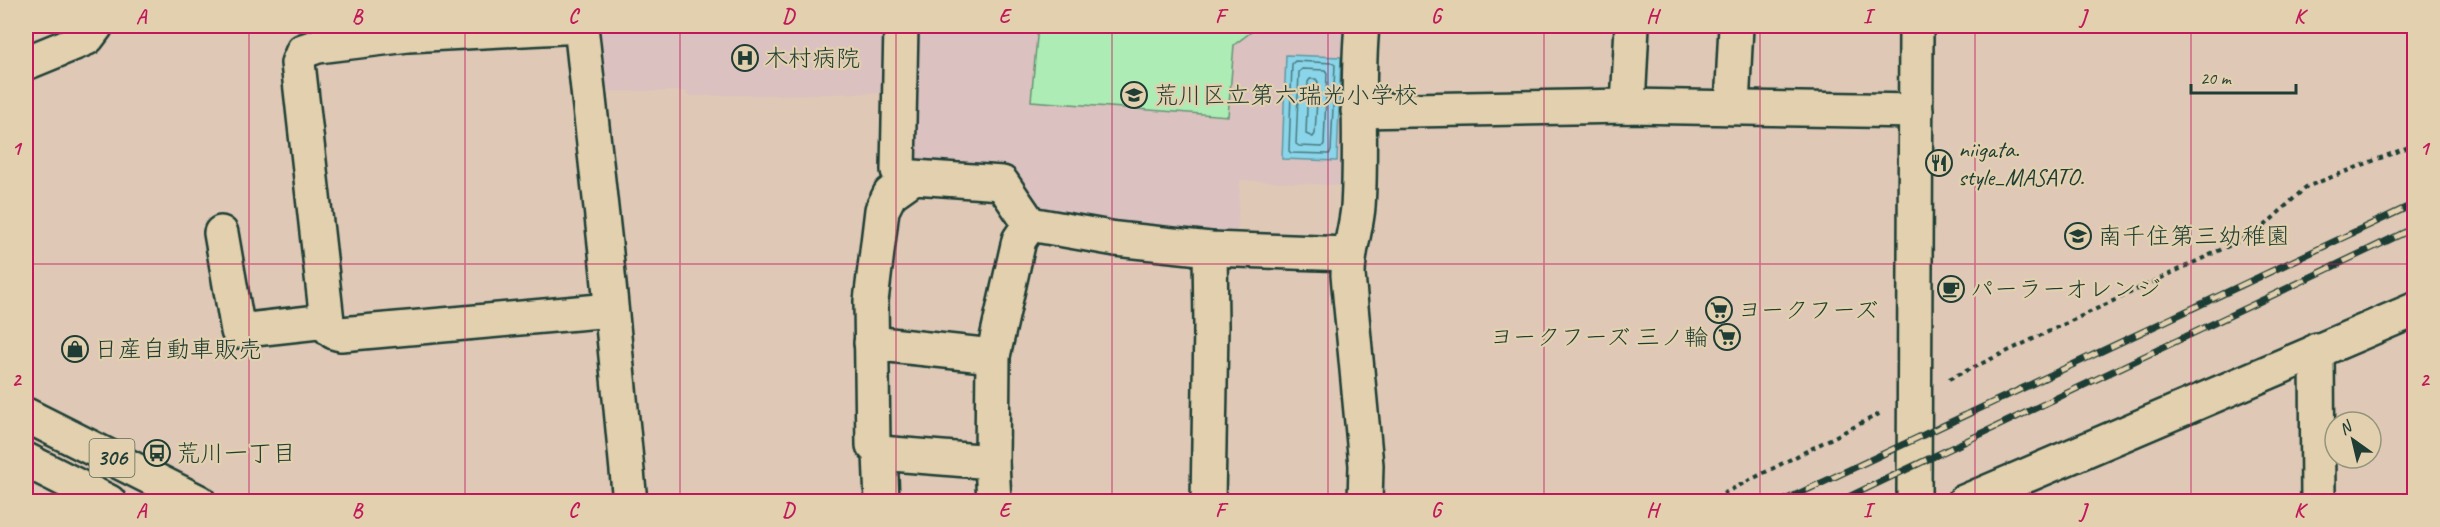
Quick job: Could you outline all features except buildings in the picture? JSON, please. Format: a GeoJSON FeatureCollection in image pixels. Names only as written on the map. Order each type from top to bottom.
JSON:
{"type":"FeatureCollection","features":[{"type":"Feature","properties":{"kind":"street"},"geometry":{"type":"LineString","coordinates":[[26,63],[87,38],[96,26]]}},
{"type":"Feature","properties":{"kind":"street"},"geometry":{"type":"LineString","coordinates":[[611,310],[341,334],[334,333],[328,328],[297,63],[303,51],[318,46],[408,35],[580,26],[611,310],[630,501]]}},
{"type":"Feature","properties":{"kind":"street"},"geometry":{"type":"LineString","coordinates":[[901,26],[898,170],[906,181]]}},
{"type":"Feature","properties":{"kind":"street"},"geometry":{"type":"LineString","coordinates":[[1362,26],[1358,111],[1358,205],[1355,237],[1348,254],[1348,275],[1365,465],[1365,501]]}},
{"type":"Feature","properties":{"kind":"street"},"geometry":{"type":"LineString","coordinates":[[1629,106],[1632,26]]}},
{"type":"Feature","properties":{"kind":"street"},"geometry":{"type":"LineString","coordinates":[[1732,107],[1736,26]]}},
{"type":"Feature","properties":{"kind":"street"},"geometry":{"type":"LineString","coordinates":[[1914,501],[1916,26]]}},
{"type":"Feature","properties":{"kind":"street"},"geometry":{"type":"LineString","coordinates":[[1358,111],[1629,106],[1916,111]]}},
{"type":"Feature","properties":{"kind":"street"},"geometry":{"type":"LineString","coordinates":[[882,501],[880,453],[873,445],[871,301],[882,210],[891,194],[906,181],[914,177],[1002,183],[1030,224],[1116,239],[1210,249],[1348,254]]}},
{"type":"Feature","properties":{"kind":"street"},"geometry":{"type":"LineString","coordinates":[[994,501],[993,356],[1020,240],[1030,224]]}},
{"type":"Feature","properties":{"kind":"street"},"geometry":{"type":"LineString","coordinates":[[221,233],[238,332],[327,321]]}},
{"type":"Feature","properties":{"kind":"street"},"geometry":{"type":"LineString","coordinates":[[1208,501],[1210,249]]}},
{"type":"Feature","properties":{"kind":"street"},"geometry":{"type":"LineString","coordinates":[[1964,501],[2415,310]]}},
{"type":"Feature","properties":{"kind":"street"},"geometry":{"type":"LineString","coordinates":[[871,343],[993,356]]}},
{"type":"Feature","properties":{"kind":"street"},"geometry":{"type":"LineString","coordinates":[[2317,350],[2318,501]]}},
{"type":"Feature","properties":{"kind":"street","name":"306"},"geometry":{"type":"LineString","coordinates":[[26,415],[199,501]]}},
{"type":"Feature","properties":{"kind":"street"},"geometry":{"type":"LineString","coordinates":[[880,453],[992,462]]}},
{"type":"Feature","properties":{"kind":"street","name":"306"},"geometry":{"type":"LineString","coordinates":[[26,460],[109,501]]}},
{"type":"Feature","properties":{"kind":"path"},"geometry":{"type":"LineString","coordinates":[[1707,501],[1915,395],[2258,232],[2306,187],[2415,145]]}},
{"type":"Feature","properties":{"kind":"shaded area","name":"木村病院"},"geometry":{"type":"Polygon","coordinates":[[[598,26],[889,26],[889,93],[687,96],[686,91],[605,91],[598,26]]]}},
{"type":"Feature","properties":{"kind":"shaded area","name":"荒川区立第六瑞光小学校"},"geometry":{"type":"Polygon","coordinates":[[[920,26],[1357,26],[1348,186],[1240,180],[1237,238],[1053,222],[1007,176],[911,165],[920,26]]]}},
{"type":"Feature","properties":{"kind":"green space"},"geometry":{"type":"Polygon","coordinates":[[[1038,26],[1259,26],[1234,45],[1228,116],[1031,101],[1038,26]]]}},
{"type":"Feature","properties":{"kind":"water"},"geometry":{"type":"Polygon","coordinates":[[[1286,55],[1341,57],[1337,161],[1282,159],[1286,55]]]}},
{"type":"Feature","properties":{"kind":"railway"},"geometry":{"type":"LineString","coordinates":[[1781,502],[2414,204]]}},
{"type":"Feature","properties":{"kind":"railway"},"geometry":{"type":"LineString","coordinates":[[1838,502],[2414,228]]}},
{"type":"Feature","properties":{"kind":"place","name":"木村病院"},"geometry":{"type":"Point","coordinates":[745,58]}},
{"type":"Feature","properties":{"kind":"place","name":"荒川区立第六瑞光小学校"},"geometry":{"type":"Point","coordinates":[1134,95]}},
{"type":"Feature","properties":{"kind":"place","name":"niigata. style_MASATO."},"geometry":{"type":"Point","coordinates":[1939,163]}},
{"type":"Feature","properties":{"kind":"place","name":"南千住第三幼稚園"},"geometry":{"type":"Point","coordinates":[2078,236]}},
{"type":"Feature","properties":{"kind":"place","name":"パーラーオレンジ"},"geometry":{"type":"Point","coordinates":[1951,289]}},
{"type":"Feature","properties":{"kind":"place","name":"ヨークフーズ"},"geometry":{"type":"Point","coordinates":[1719,310]}},
{"type":"Feature","properties":{"kind":"place","name":"ヨークフーズ 三ノ輪"},"geometry":{"type":"Point","coordinates":[1727,337]}},
{"type":"Feature","properties":{"kind":"place","name":"日産自動車販売"},"geometry":{"type":"Point","coordinates":[75,349]}},
{"type":"Feature","properties":{"kind":"place","name":"荒川一丁目"},"geometry":{"type":"Point","coordinates":[157,453]}}]}
